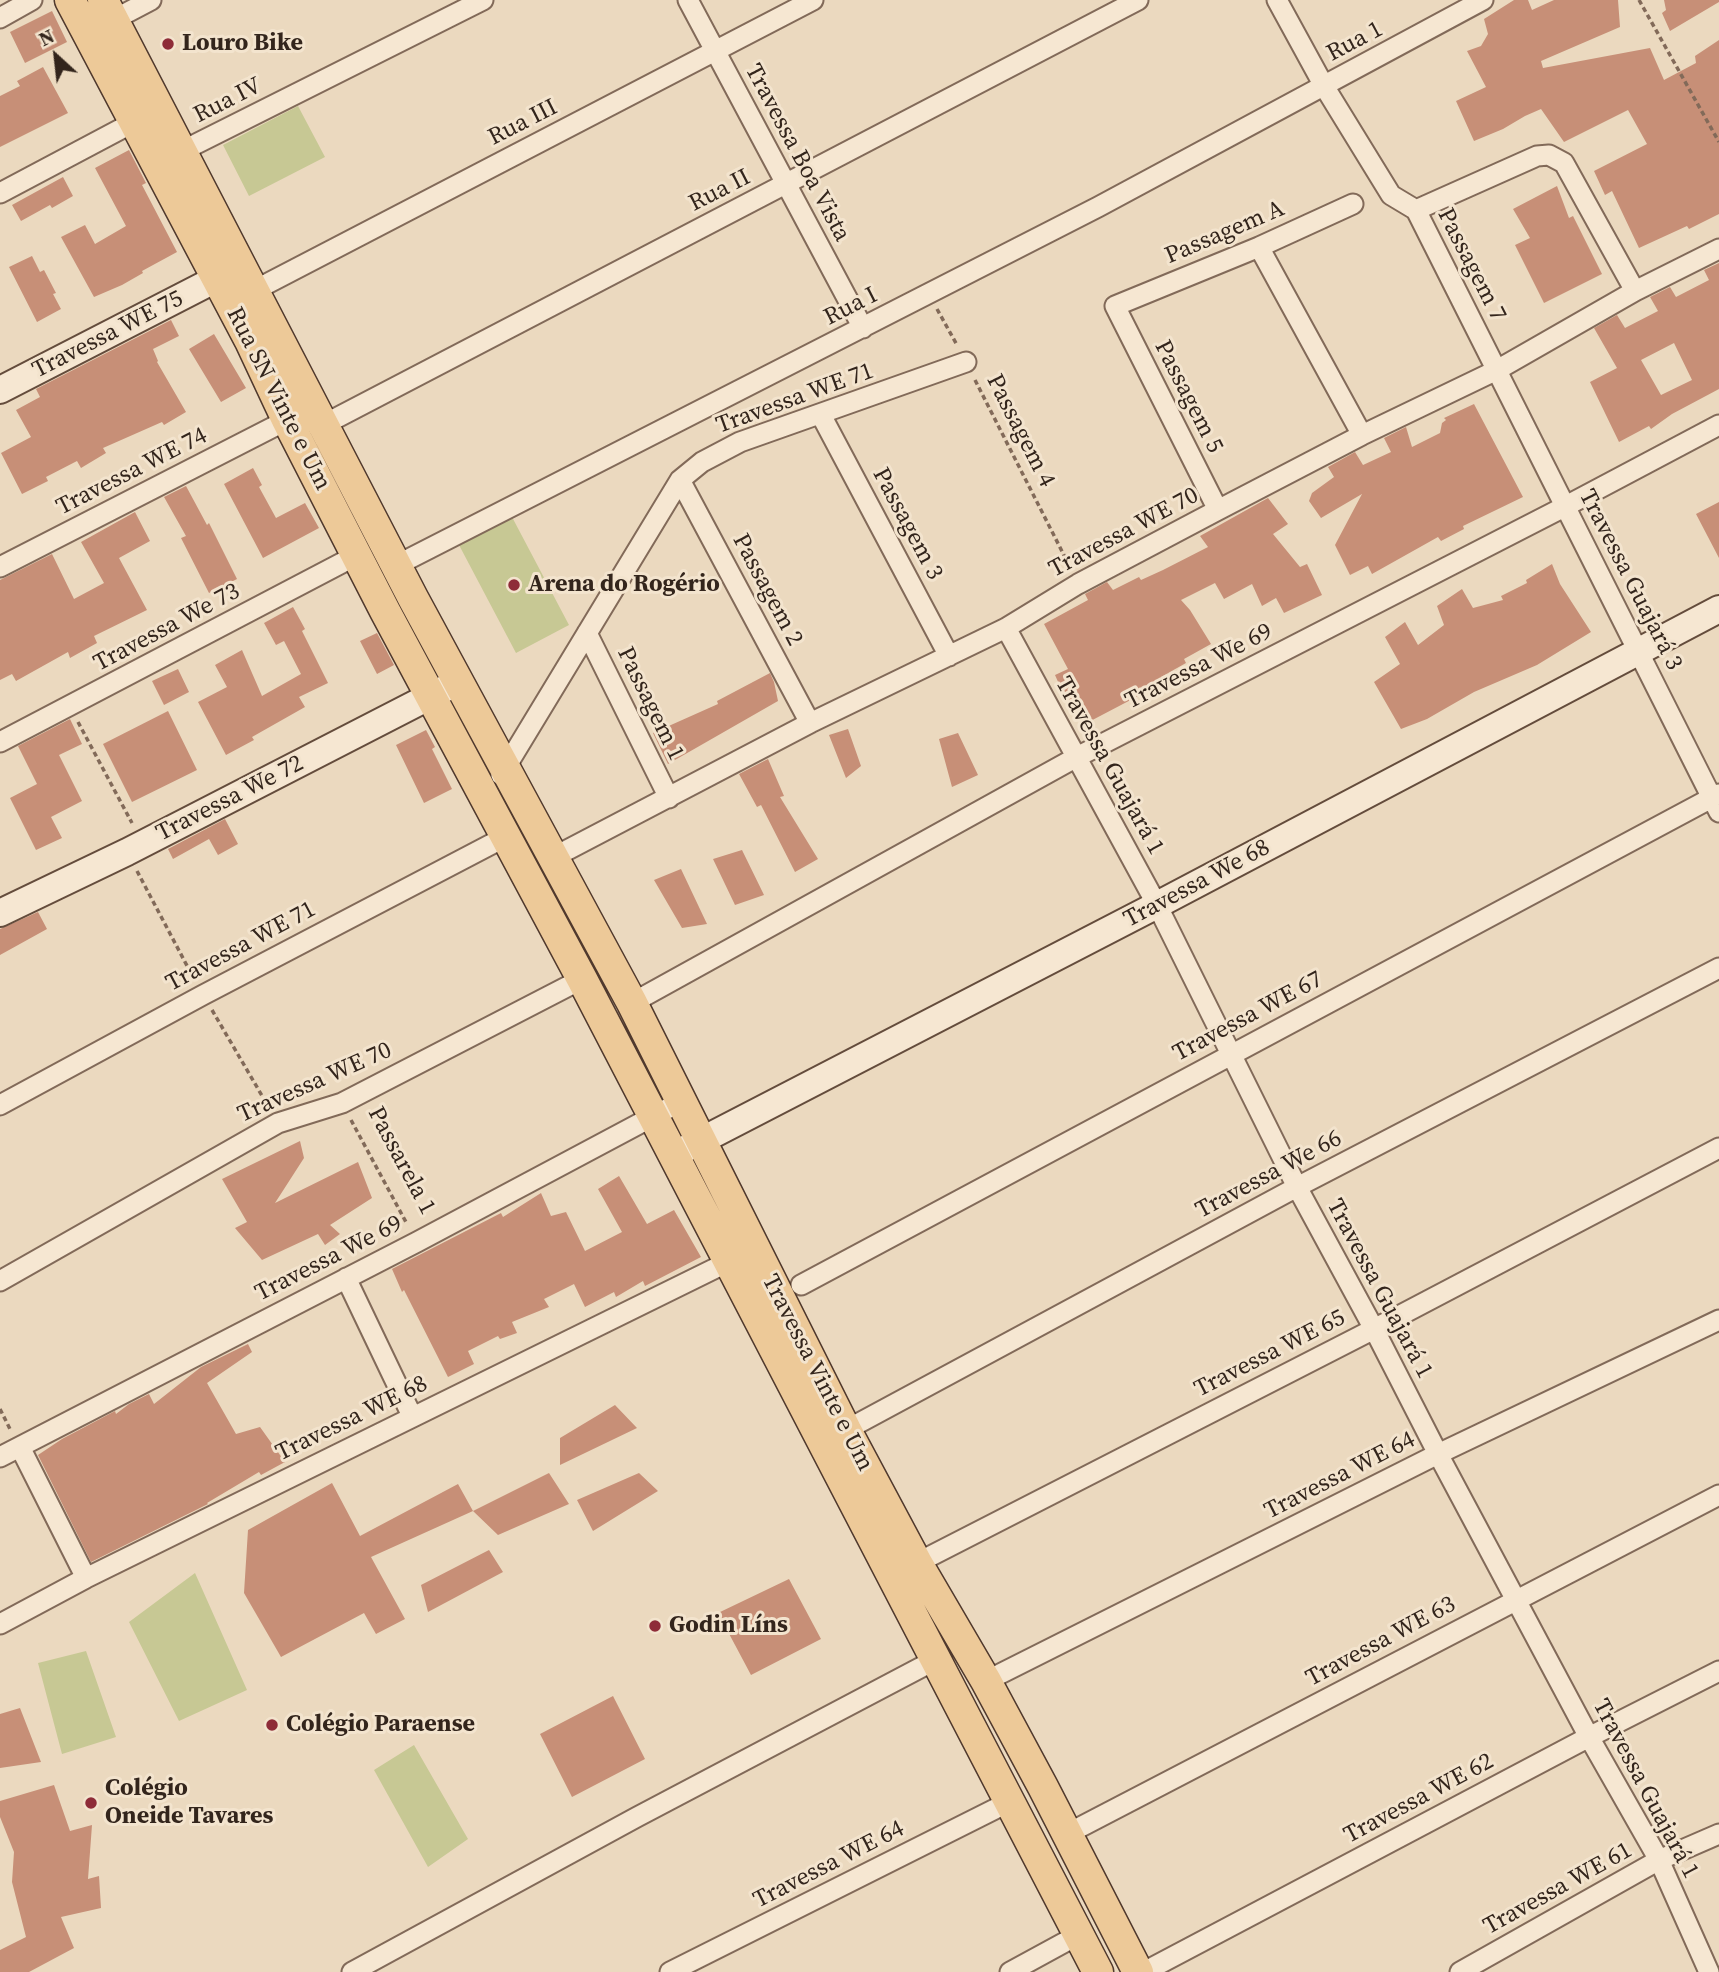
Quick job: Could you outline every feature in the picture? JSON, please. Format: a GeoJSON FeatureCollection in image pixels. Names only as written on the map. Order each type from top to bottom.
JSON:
{"type":"FeatureCollection","features":[{"type":"Feature","properties":{"kind":"main road","name":"Rua SN Vinte e Um"},"geometry":{"type":"LineString","coordinates":[[70,0],[250,341],[287,420],[357,555],[486,797]]}},
{"type":"Feature","properties":{"kind":"main road","name":"Rua SN Vinte e Um"},"geometry":{"type":"LineString","coordinates":[[108,10],[505,769]]}},
{"type":"Feature","properties":{"kind":"main road","name":"Travessa Vinte e Um"},"geometry":{"type":"LineString","coordinates":[[505,769],[632,1003],[846,1430],[917,1563],[986,1681],[1138,1972]]}},
{"type":"Feature","properties":{"kind":"main road","name":"Travessa Vinte e Um"},"geometry":{"type":"LineString","coordinates":[[486,797],[1098,1972]]}},
{"type":"Feature","properties":{"kind":"main road"},"geometry":{"type":"LineString","coordinates":[[624,1060],[652,1046]]}},
{"type":"Feature","properties":{"kind":"main road"},"geometry":{"type":"LineString","coordinates":[[709,1226],[737,1212]]}},
{"type":"Feature","properties":{"kind":"street"},"geometry":{"type":"LineString","coordinates":[[0,18],[32,0]]}},
{"type":"Feature","properties":{"kind":"street"},"geometry":{"type":"LineString","coordinates":[[108,10],[151,0]]}},
{"type":"Feature","properties":{"kind":"street","name":"Rua IV"},"geometry":{"type":"LineString","coordinates":[[182,151],[483,0]]}},
{"type":"Feature","properties":{"kind":"street","name":"Travessa Boa Vista"},"geometry":{"type":"LineString","coordinates":[[688,0],[863,328]]}},
{"type":"Feature","properties":{"kind":"street","name":"Rua III"},"geometry":{"type":"LineString","coordinates":[[255,290],[813,0]]}},
{"type":"Feature","properties":{"kind":"street","name":"Rua II"},"geometry":{"type":"LineString","coordinates":[[323,425],[1138,0]]}},
{"type":"Feature","properties":{"kind":"street","name":"Passagem 7"},"geometry":{"type":"LineString","coordinates":[[1277,0],[1324,86],[1391,195],[1416,211],[1497,370]]}},
{"type":"Feature","properties":{"kind":"street","name":"Rua 1"},"geometry":{"type":"LineString","coordinates":[[1324,86],[1483,0]]}},
{"type":"Feature","properties":{"kind":"street","name":"Rua I"},"geometry":{"type":"LineString","coordinates":[[397,565],[929,294],[1324,86]]}},
{"type":"Feature","properties":{"kind":"street"},"geometry":{"type":"LineString","coordinates":[[0,193],[134,122]]}},
{"type":"Feature","properties":{"kind":"street"},"geometry":{"type":"LineString","coordinates":[[1416,211],[1536,156],[1549,155],[1564,163],[1635,292]]}},
{"type":"Feature","properties":{"kind":"street","name":"Passagem A"},"geometry":{"type":"LineString","coordinates":[[1115,306],[1259,247],[1353,204]]}},
{"type":"Feature","properties":{"kind":"street"},"geometry":{"type":"LineString","coordinates":[[1259,247],[1362,435]]}},
{"type":"Feature","properties":{"kind":"street","name":"Travessa WE 70"},"geometry":{"type":"LineString","coordinates":[[552,858],[810,723],[1006,628],[1078,584],[1362,435],[1497,370],[1635,292],[1719,249]]}},
{"type":"Feature","properties":{"kind":"street","name":"Travessa WE 75"},"geometry":{"type":"LineString","coordinates":[[0,390],[216,279]]}},
{"type":"Feature","properties":{"kind":"street","name":"Passagem 5"},"geometry":{"type":"LineString","coordinates":[[1115,306],[1218,510]]}},
{"type":"Feature","properties":{"kind":"street","name":"Travessa WE 71"},"geometry":{"type":"LineString","coordinates":[[486,797],[680,480],[720,451],[966,362]]}},
{"type":"Feature","properties":{"kind":"street","name":"Travessa Guajará 3"},"geometry":{"type":"LineString","coordinates":[[1497,370],[1717,802]]}},
{"type":"Feature","properties":{"kind":"street","name":"Passagem 3"},"geometry":{"type":"LineString","coordinates":[[821,415],[949,656]]}},
{"type":"Feature","properties":{"kind":"street","name":"Travessa WE 74"},"geometry":{"type":"LineString","coordinates":[[0,567],[287,420]]}},
{"type":"Feature","properties":{"kind":"street","name":"Travessa We 69"},"geometry":{"type":"LineString","coordinates":[[632,1003],[1075,758],[1719,425]]}},
{"type":"Feature","properties":{"kind":"street","name":"Passagem 2"},"geometry":{"type":"LineString","coordinates":[[680,480],[810,723]]}},
{"type":"Feature","properties":{"kind":"street","name":"Travessa We 73"},"geometry":{"type":"LineString","coordinates":[[0,743],[357,555]]}},
{"type":"Feature","properties":{"kind":"street","name":"Travessa We 68"},"geometry":{"type":"LineString","coordinates":[[674,1154],[702,1142],[1157,905],[1719,609]]}},
{"type":"Feature","properties":{"kind":"street","name":"Travessa Guajará 1"},"geometry":{"type":"LineString","coordinates":[[1006,628],[1157,905],[1233,1053],[1297,1187],[1515,1600],[1660,1860],[1709,1972]]}},
{"type":"Feature","properties":{"kind":"street","name":"Passagem 1"},"geometry":{"type":"LineString","coordinates":[[587,633],[669,798]]}},
{"type":"Feature","properties":{"kind":"street","name":"Travessa We 72"},"geometry":{"type":"LineString","coordinates":[[0,914],[459,681]]}},
{"type":"Feature","properties":{"kind":"street","name":"Travessa WE 67"},"geometry":{"type":"LineString","coordinates":[[801,1285],[1233,1053],[1717,802]]}},
{"type":"Feature","properties":{"kind":"street","name":"Travessa WE 71"},"geometry":{"type":"LineString","coordinates":[[0,1105],[202,995],[507,836]]}},
{"type":"Feature","properties":{"kind":"street","name":"Travessa We 66"},"geometry":{"type":"LineString","coordinates":[[846,1430],[1297,1187],[1719,968]]}},
{"type":"Feature","properties":{"kind":"street","name":"Travessa WE 70"},"geometry":{"type":"LineString","coordinates":[[0,1281],[278,1123],[342,1103],[582,979]]}},
{"type":"Feature","properties":{"kind":"street","name":"Travessa We 69"},"geometry":{"type":"LineString","coordinates":[[0,1457],[417,1242],[680,1102]]}},
{"type":"Feature","properties":{"kind":"street","name":"Travessa WE 65"},"geometry":{"type":"LineString","coordinates":[[917,1563],[1374,1329],[1719,1148]]}},
{"type":"Feature","properties":{"kind":"street","name":"Travessa WE 68"},"geometry":{"type":"LineString","coordinates":[[0,1624],[86,1578],[728,1262]]}},
{"type":"Feature","properties":{"kind":"street"},"geometry":{"type":"LineString","coordinates":[[346,1278],[412,1416]]}},
{"type":"Feature","properties":{"kind":"street","name":"Travessa WE 64"},"geometry":{"type":"LineString","coordinates":[[986,1681],[1438,1454],[1719,1320]]}},
{"type":"Feature","properties":{"kind":"street"},"geometry":{"type":"LineString","coordinates":[[20,1447],[86,1578]]}},
{"type":"Feature","properties":{"kind":"street","name":"Travessa WE 63"},"geometry":{"type":"LineString","coordinates":[[1067,1834],[1719,1495]]}},
{"type":"Feature","properties":{"kind":"street"},"geometry":{"type":"LineString","coordinates":[[352,1972],[637,1817],[936,1660]]}},
{"type":"Feature","properties":{"kind":"street","name":"Travessa WE 62"},"geometry":{"type":"LineString","coordinates":[[1144,1972],[1719,1671]]}},
{"type":"Feature","properties":{"kind":"street","name":"Travessa WE 64"},"geometry":{"type":"LineString","coordinates":[[670,1972],[1009,1802]]}},
{"type":"Feature","properties":{"kind":"street","name":"Travessa WE 61"},"geometry":{"type":"LineString","coordinates":[[1460,1972],[1660,1860],[1719,1833]]}},
{"type":"Feature","properties":{"kind":"street"},"geometry":{"type":"LineString","coordinates":[[1010,1972],[1078,1935]]}},
{"type":"Feature","properties":{"kind":"path"},"geometry":{"type":"LineString","coordinates":[[1639,0],[1719,142]]}},
{"type":"Feature","properties":{"kind":"path","name":"Passagem 4"},"geometry":{"type":"LineString","coordinates":[[929,294],[1078,584]]}},
{"type":"Feature","properties":{"kind":"path"},"geometry":{"type":"LineString","coordinates":[[70,707],[143,843]]}},
{"type":"Feature","properties":{"kind":"path","name":"Passarela 1"},"geometry":{"type":"LineString","coordinates":[[342,1103],[417,1242]]}},
{"type":"Feature","properties":{"kind":"green space"},"geometry":{"type":"Polygon","coordinates":[[[298,106],[325,157],[249,196],[223,145],[298,106]]]}},
{"type":"Feature","properties":{"kind":"green space","name":"Arena do Rogério"},"geometry":{"type":"Polygon","coordinates":[[[512,517],[569,625],[516,653],[459,545],[512,517]]]}},
{"type":"Feature","properties":{"kind":"green space"},"geometry":{"type":"Polygon","coordinates":[[[195,1573],[247,1690],[179,1721],[129,1622],[195,1573]]]}},
{"type":"Feature","properties":{"kind":"green space"},"geometry":{"type":"Polygon","coordinates":[[[86,1651],[116,1737],[62,1754],[38,1663],[86,1651]]]}},
{"type":"Feature","properties":{"kind":"green space"},"geometry":{"type":"Polygon","coordinates":[[[414,1745],[468,1839],[428,1867],[374,1770],[414,1745]]]}},
{"type":"Feature","properties":{"kind":"building"},"geometry":{"type":"Polygon","coordinates":[[[1514,0],[1528,0],[1532,10],[1554,0],[1618,0],[1620,27],[1541,61],[1543,68],[1650,48],[1664,80],[1696,63],[1695,56],[1719,40],[1719,214],[1639,248],[1612,191],[1605,195],[1594,171],[1647,144],[1628,110],[1564,142],[1541,109],[1474,141],[1456,101],[1486,87],[1467,51],[1481,46],[1488,34],[1484,19],[1514,0]]]}},
{"type":"Feature","properties":{"kind":"building"},"geometry":{"type":"Polygon","coordinates":[[[1664,0],[1719,2],[1670,31],[1662,13],[1666,10],[1664,0]]]}},
{"type":"Feature","properties":{"kind":"building"},"geometry":{"type":"Polygon","coordinates":[[[52,11],[67,42],[25,63],[10,32],[52,11]]]}},
{"type":"Feature","properties":{"kind":"building"},"geometry":{"type":"Polygon","coordinates":[[[43,67],[68,113],[0,147],[0,96],[20,86],[17,81],[43,67]]]}},
{"type":"Feature","properties":{"kind":"building"},"geometry":{"type":"Polygon","coordinates":[[[129,150],[146,183],[142,185],[177,252],[122,285],[94,297],[61,237],[85,225],[95,244],[126,226],[95,168],[129,150]]]}},
{"type":"Feature","properties":{"kind":"building"},"geometry":{"type":"Polygon","coordinates":[[[63,177],[73,196],[21,221],[12,205],[63,177]]]}},
{"type":"Feature","properties":{"kind":"building"},"geometry":{"type":"Polygon","coordinates":[[[1557,186],[1569,218],[1573,216],[1602,274],[1544,303],[1515,245],[1530,238],[1513,209],[1557,186]]]}},
{"type":"Feature","properties":{"kind":"building"},"geometry":{"type":"Polygon","coordinates":[[[32,256],[40,272],[44,270],[61,309],[37,322],[9,267],[32,256]]]}},
{"type":"Feature","properties":{"kind":"building"},"geometry":{"type":"Polygon","coordinates":[[[1719,263],[1719,389],[1672,414],[1651,429],[1649,426],[1619,442],[1590,382],[1617,368],[1594,328],[1617,315],[1625,328],[1658,311],[1650,297],[1670,287],[1676,297],[1709,280],[1704,270],[1719,263]],[[1674,343],[1641,360],[1661,395],[1692,380],[1674,343]]]}},
{"type":"Feature","properties":{"kind":"building"},"geometry":{"type":"Polygon","coordinates":[[[171,320],[179,336],[153,349],[157,362],[186,412],[164,425],[162,422],[103,448],[106,453],[81,468],[77,461],[46,477],[48,481],[22,494],[1,453],[31,437],[16,410],[40,397],[36,389],[171,320]]]}},
{"type":"Feature","properties":{"kind":"building"},"geometry":{"type":"Polygon","coordinates":[[[214,334],[246,388],[221,402],[189,349],[214,334]]]}},
{"type":"Feature","properties":{"kind":"building"},"geometry":{"type":"Polygon","coordinates":[[[1474,404],[1523,497],[1463,526],[1464,529],[1441,541],[1438,537],[1372,574],[1368,566],[1350,575],[1335,545],[1362,494],[1321,518],[1309,501],[1312,493],[1334,477],[1328,467],[1355,452],[1363,465],[1391,452],[1384,438],[1406,427],[1412,447],[1440,433],[1442,423],[1446,420],[1444,418],[1474,404]]]}},
{"type":"Feature","properties":{"kind":"building"},"geometry":{"type":"Polygon","coordinates":[[[253,468],[262,485],[259,487],[276,518],[305,503],[319,528],[263,558],[224,484],[253,468]]]}},
{"type":"Feature","properties":{"kind":"building"},"geometry":{"type":"Polygon","coordinates":[[[186,486],[207,525],[209,523],[237,579],[209,593],[181,538],[186,536],[164,497],[186,486]]]}},
{"type":"Feature","properties":{"kind":"building"},"geometry":{"type":"Polygon","coordinates":[[[1268,498],[1288,524],[1273,534],[1300,567],[1307,564],[1322,595],[1284,613],[1276,598],[1262,606],[1252,584],[1224,599],[1215,583],[1181,600],[1211,644],[1184,659],[1186,663],[1161,677],[1163,683],[1081,726],[1055,675],[1068,669],[1044,624],[1088,600],[1085,594],[1107,582],[1113,590],[1139,577],[1141,580],[1208,547],[1200,536],[1268,498]]]}},
{"type":"Feature","properties":{"kind":"building"},"geometry":{"type":"Polygon","coordinates":[[[1719,502],[1719,558],[1696,514],[1719,502]]]}},
{"type":"Feature","properties":{"kind":"building"},"geometry":{"type":"Polygon","coordinates":[[[135,512],[150,541],[119,558],[147,610],[94,636],[97,643],[70,658],[68,652],[16,681],[12,674],[0,680],[0,580],[52,554],[74,599],[104,583],[81,542],[135,512]]]}},
{"type":"Feature","properties":{"kind":"building"},"geometry":{"type":"Polygon","coordinates":[[[1552,564],[1560,584],[1591,632],[1537,665],[1474,692],[1427,719],[1401,729],[1374,682],[1400,664],[1385,637],[1405,622],[1418,645],[1444,625],[1437,606],[1462,589],[1473,608],[1503,600],[1501,596],[1527,583],[1526,580],[1552,564]]]}},
{"type":"Feature","properties":{"kind":"building"},"geometry":{"type":"Polygon","coordinates":[[[293,607],[328,683],[299,697],[305,707],[226,755],[198,702],[227,687],[215,665],[242,650],[262,696],[301,674],[284,641],[276,645],[264,623],[293,607]]]}},
{"type":"Feature","properties":{"kind":"building"},"geometry":{"type":"Polygon","coordinates":[[[377,633],[394,665],[377,674],[360,641],[377,633]]]}},
{"type":"Feature","properties":{"kind":"building"},"geometry":{"type":"Polygon","coordinates":[[[178,669],[189,692],[164,705],[152,681],[178,669]]]}},
{"type":"Feature","properties":{"kind":"building"},"geometry":{"type":"Polygon","coordinates":[[[770,673],[778,701],[668,764],[653,733],[718,704],[717,701],[770,673]]]}},
{"type":"Feature","properties":{"kind":"building"},"geometry":{"type":"Polygon","coordinates":[[[168,711],[197,770],[132,802],[103,744],[168,711]]]}},
{"type":"Feature","properties":{"kind":"building"},"geometry":{"type":"Polygon","coordinates":[[[70,719],[82,744],[59,755],[82,801],[51,817],[62,838],[36,850],[10,798],[37,784],[18,746],[70,719]]]}},
{"type":"Feature","properties":{"kind":"building"},"geometry":{"type":"Polygon","coordinates":[[[848,729],[861,766],[846,778],[829,735],[848,729]]]}},
{"type":"Feature","properties":{"kind":"building"},"geometry":{"type":"Polygon","coordinates":[[[426,730],[435,747],[432,749],[452,789],[424,803],[396,745],[426,730]]]}},
{"type":"Feature","properties":{"kind":"building"},"geometry":{"type":"Polygon","coordinates":[[[958,733],[978,775],[952,787],[939,739],[958,733]]]}},
{"type":"Feature","properties":{"kind":"building"},"geometry":{"type":"Polygon","coordinates":[[[768,759],[784,796],[780,797],[818,859],[795,872],[761,805],[757,807],[739,774],[768,759]]]}},
{"type":"Feature","properties":{"kind":"building"},"geometry":{"type":"Polygon","coordinates":[[[225,819],[238,844],[218,855],[209,839],[173,859],[168,849],[225,819]]]}},
{"type":"Feature","properties":{"kind":"building"},"geometry":{"type":"Polygon","coordinates":[[[742,850],[764,895],[735,905],[713,859],[742,850]]]}},
{"type":"Feature","properties":{"kind":"building"},"geometry":{"type":"Polygon","coordinates":[[[681,869],[707,924],[682,928],[654,880],[681,869]]]}},
{"type":"Feature","properties":{"kind":"building"},"geometry":{"type":"Polygon","coordinates":[[[38,912],[47,929],[0,955],[0,929],[38,912]]]}},
{"type":"Feature","properties":{"kind":"building"},"geometry":{"type":"Polygon","coordinates":[[[300,1141],[304,1158],[275,1203],[358,1162],[372,1198],[330,1225],[340,1234],[325,1245],[318,1234],[262,1260],[235,1228],[247,1222],[222,1179],[300,1141]]]}},
{"type":"Feature","properties":{"kind":"building"},"geometry":{"type":"Polygon","coordinates":[[[619,1176],[647,1224],[674,1210],[701,1257],[645,1286],[643,1281],[616,1297],[614,1292],[585,1307],[574,1284],[544,1299],[549,1307],[512,1322],[517,1333],[500,1339],[498,1336],[468,1351],[474,1364],[448,1377],[392,1269],[501,1213],[503,1217],[541,1193],[551,1216],[566,1212],[585,1251],[622,1232],[598,1189],[619,1176]]]}},
{"type":"Feature","properties":{"kind":"building"},"geometry":{"type":"Polygon","coordinates":[[[248,1344],[252,1352],[207,1383],[236,1434],[260,1427],[285,1462],[261,1475],[259,1472],[208,1504],[91,1562],[38,1455],[62,1439],[115,1411],[116,1414],[149,1394],[154,1404],[201,1367],[248,1344]]]}},
{"type":"Feature","properties":{"kind":"building"},"geometry":{"type":"Polygon","coordinates":[[[615,1405],[637,1428],[560,1465],[560,1438],[615,1405]]]}},
{"type":"Feature","properties":{"kind":"building"},"geometry":{"type":"Polygon","coordinates":[[[549,1473],[569,1504],[498,1535],[473,1511],[549,1473]]]}},
{"type":"Feature","properties":{"kind":"building"},"geometry":{"type":"Polygon","coordinates":[[[639,1473],[658,1491],[593,1531],[577,1500],[639,1473]]]}},
{"type":"Feature","properties":{"kind":"building"},"geometry":{"type":"Polygon","coordinates":[[[332,1483],[360,1536],[458,1484],[473,1511],[371,1557],[405,1619],[376,1634],[364,1613],[281,1657],[244,1593],[248,1530],[332,1483]]]}},
{"type":"Feature","properties":{"kind":"building"},"geometry":{"type":"Polygon","coordinates":[[[489,1550],[503,1572],[428,1612],[421,1585],[489,1550]]]}},
{"type":"Feature","properties":{"kind":"building"},"geometry":{"type":"Polygon","coordinates":[[[789,1579],[821,1639],[751,1675],[718,1613],[789,1579]]]}},
{"type":"Feature","properties":{"kind":"building"},"geometry":{"type":"Polygon","coordinates":[[[613,1696],[645,1759],[572,1797],[540,1734],[613,1696]]]}},
{"type":"Feature","properties":{"kind":"building"},"geometry":{"type":"Polygon","coordinates":[[[20,1708],[41,1762],[0,1768],[0,1714],[20,1708]]]}},
{"type":"Feature","properties":{"kind":"building"},"geometry":{"type":"Polygon","coordinates":[[[54,1785],[70,1831],[92,1825],[88,1879],[99,1876],[101,1908],[61,1917],[74,1948],[29,1972],[0,1972],[0,1950],[26,1937],[12,1882],[14,1852],[0,1817],[0,1801],[54,1785]]]}},
{"type":"Feature","properties":{"kind":"place","name":"Louro Bike"},"geometry":{"type":"Point","coordinates":[168,44]}},
{"type":"Feature","properties":{"kind":"place","name":"Arena do Rogério"},"geometry":{"type":"Point","coordinates":[514,585]}},
{"type":"Feature","properties":{"kind":"place","name":"Godin Líns"},"geometry":{"type":"Point","coordinates":[655,1626]}},
{"type":"Feature","properties":{"kind":"place","name":"Colégio Paraense"},"geometry":{"type":"Point","coordinates":[272,1725]}},
{"type":"Feature","properties":{"kind":"place","name":"Colégio Oneide Tavares"},"geometry":{"type":"Point","coordinates":[91,1803]}}]}
